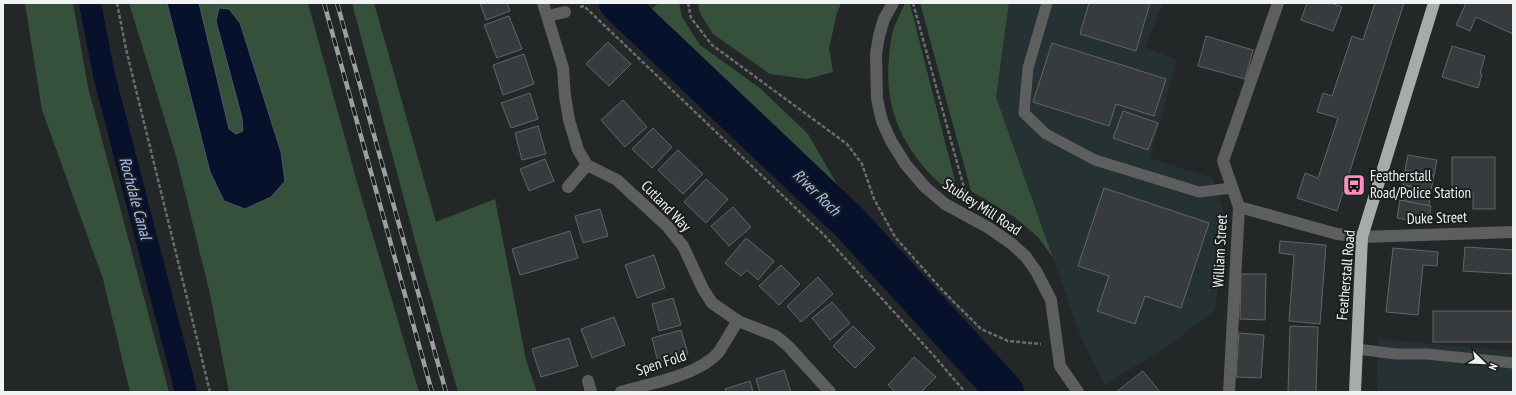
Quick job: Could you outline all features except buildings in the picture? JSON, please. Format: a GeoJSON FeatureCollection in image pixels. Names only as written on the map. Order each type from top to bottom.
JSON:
{"type":"FeatureCollection","features":[{"type":"Feature","properties":{"kind":"highway","name":"Featherstall Road"},"geometry":{"type":"LineString","coordinates":[[1355,392],[1362,237],[1434,3]]}},
{"type":"Feature","properties":{"kind":"street"},"geometry":{"type":"LineString","coordinates":[[543,3],[563,68],[570,120],[578,150],[587,165],[568,187]]}},
{"type":"Feature","properties":{"kind":"street","name":"Stubley Mill Road"},"geometry":{"type":"LineString","coordinates":[[893,3],[884,19],[876,54],[877,99],[882,121],[891,141],[906,165],[925,187],[945,204],[989,228],[1012,244],[1036,271],[1051,300],[1060,366],[1078,392]]}},
{"type":"Feature","properties":{"kind":"street","name":"William Street"},"geometry":{"type":"LineString","coordinates":[[1229,392],[1239,207],[1223,161],[1278,3]]}},
{"type":"Feature","properties":{"kind":"street"},"geometry":{"type":"LineString","coordinates":[[548,16],[565,12]]}},
{"type":"Feature","properties":{"kind":"street","name":"Cutland Way"},"geometry":{"type":"LineString","coordinates":[[587,165],[617,180],[667,226],[683,246],[703,289],[712,303],[738,321],[776,336],[788,346],[830,392]]}},
{"type":"Feature","properties":{"kind":"street","name":"Duke Street"},"geometry":{"type":"LineString","coordinates":[[1239,207],[1337,234],[1362,237],[1513,232]]}},
{"type":"Feature","properties":{"kind":"street","name":"Spen Fold"},"geometry":{"type":"LineString","coordinates":[[621,392],[688,372],[704,365],[718,352],[738,321]]}},
{"type":"Feature","properties":{"kind":"lane"},"geometry":{"type":"LineString","coordinates":[[1047,3],[1028,68],[1024,113],[1046,134],[1095,160],[1199,192],[1232,188]]}},
{"type":"Feature","properties":{"kind":"lane"},"geometry":{"type":"LineString","coordinates":[[1357,349],[1396,354],[1427,354],[1513,363]]}},
{"type":"Feature","properties":{"kind":"path"},"geometry":{"type":"LineString","coordinates":[[117,3],[126,49],[210,392]]}},
{"type":"Feature","properties":{"kind":"path"},"geometry":{"type":"LineString","coordinates":[[688,3],[691,18],[712,45],[847,144],[862,164],[874,199],[895,237],[945,293],[981,329],[1008,341],[1057,346]]}},
{"type":"Feature","properties":{"kind":"path"},"geometry":{"type":"LineString","coordinates":[[913,3],[964,194],[970,199]]}},
{"type":"Feature","properties":{"kind":"path"},"geometry":{"type":"LineString","coordinates":[[565,12],[584,6],[609,28],[682,100],[824,235],[936,357],[965,392]]}},
{"type":"Feature","properties":{"kind":"shaded area"},"geometry":{"type":"Polygon","coordinates":[[[1009,3],[1163,3],[1145,47],[1177,60],[1150,158],[1212,178],[1227,221],[1215,310],[1172,343],[1105,385],[1081,337],[996,97],[1009,3]]]}},
{"type":"Feature","properties":{"kind":"shaded area"},"geometry":{"type":"Polygon","coordinates":[[[1378,339],[1513,351],[1513,392],[1377,392],[1378,339]]]}},
{"type":"Feature","properties":{"kind":"green space"},"geometry":{"type":"Polygon","coordinates":[[[25,3],[73,3],[88,87],[169,392],[130,392],[103,279],[42,110],[25,3]]]}},
{"type":"Feature","properties":{"kind":"green space"},"geometry":{"type":"Polygon","coordinates":[[[129,3],[308,3],[357,182],[419,392],[229,392],[210,294],[176,156],[129,3]]]}},
{"type":"Feature","properties":{"kind":"green space"},"geometry":{"type":"Polygon","coordinates":[[[352,3],[374,3],[436,222],[495,199],[526,360],[537,392],[458,392],[417,248],[352,3]]]}},
{"type":"Feature","properties":{"kind":"green space"},"geometry":{"type":"Polygon","coordinates":[[[659,3],[679,3],[682,17],[700,45],[761,89],[808,134],[842,193],[834,198],[642,16],[659,3]]]}},
{"type":"Feature","properties":{"kind":"green space"},"geometry":{"type":"Polygon","coordinates":[[[698,3],[841,3],[837,13],[829,48],[833,72],[807,79],[770,74],[713,34],[700,13],[698,3]]]}},
{"type":"Feature","properties":{"kind":"green space"},"geometry":{"type":"Polygon","coordinates":[[[905,3],[910,4],[955,181],[955,192],[953,194],[937,181],[912,151],[902,135],[890,98],[888,79],[891,41],[895,25],[905,3]]]}},
{"type":"Feature","properties":{"kind":"green space"},"geometry":{"type":"Polygon","coordinates":[[[920,3],[1009,3],[996,97],[1053,258],[1038,237],[1013,216],[971,191],[920,3]]]}},
{"type":"Feature","properties":{"kind":"water"},"geometry":{"type":"Polygon","coordinates":[[[167,3],[199,3],[229,129],[236,134],[243,131],[242,118],[216,21],[219,8],[229,9],[240,23],[281,152],[285,181],[271,197],[245,209],[224,201],[210,172],[167,3]]]}},
{"type":"Feature","properties":{"kind":"waterway","name":"Rochdale Canal"},"geometry":{"type":"LineString","coordinates":[[90,3],[104,75],[186,392]]}},
{"type":"Feature","properties":{"kind":"waterway","name":"River Roch"},"geometry":{"type":"LineString","coordinates":[[618,3],[850,223],[1005,392]]}},
{"type":"Feature","properties":{"kind":"waterway"},"geometry":{"type":"LineString","coordinates":[[624,9],[633,3]]}},
{"type":"Feature","properties":{"kind":"railway"},"geometry":{"type":"LineString","coordinates":[[324,3],[432,392]]}},
{"type":"Feature","properties":{"kind":"railway"},"geometry":{"type":"LineString","coordinates":[[337,3],[446,392]]}},
{"type":"Feature","properties":{"kind":"place","name":"Featherstall Road/Police Station"},"geometry":{"type":"Point","coordinates":[1354,185]}}]}
